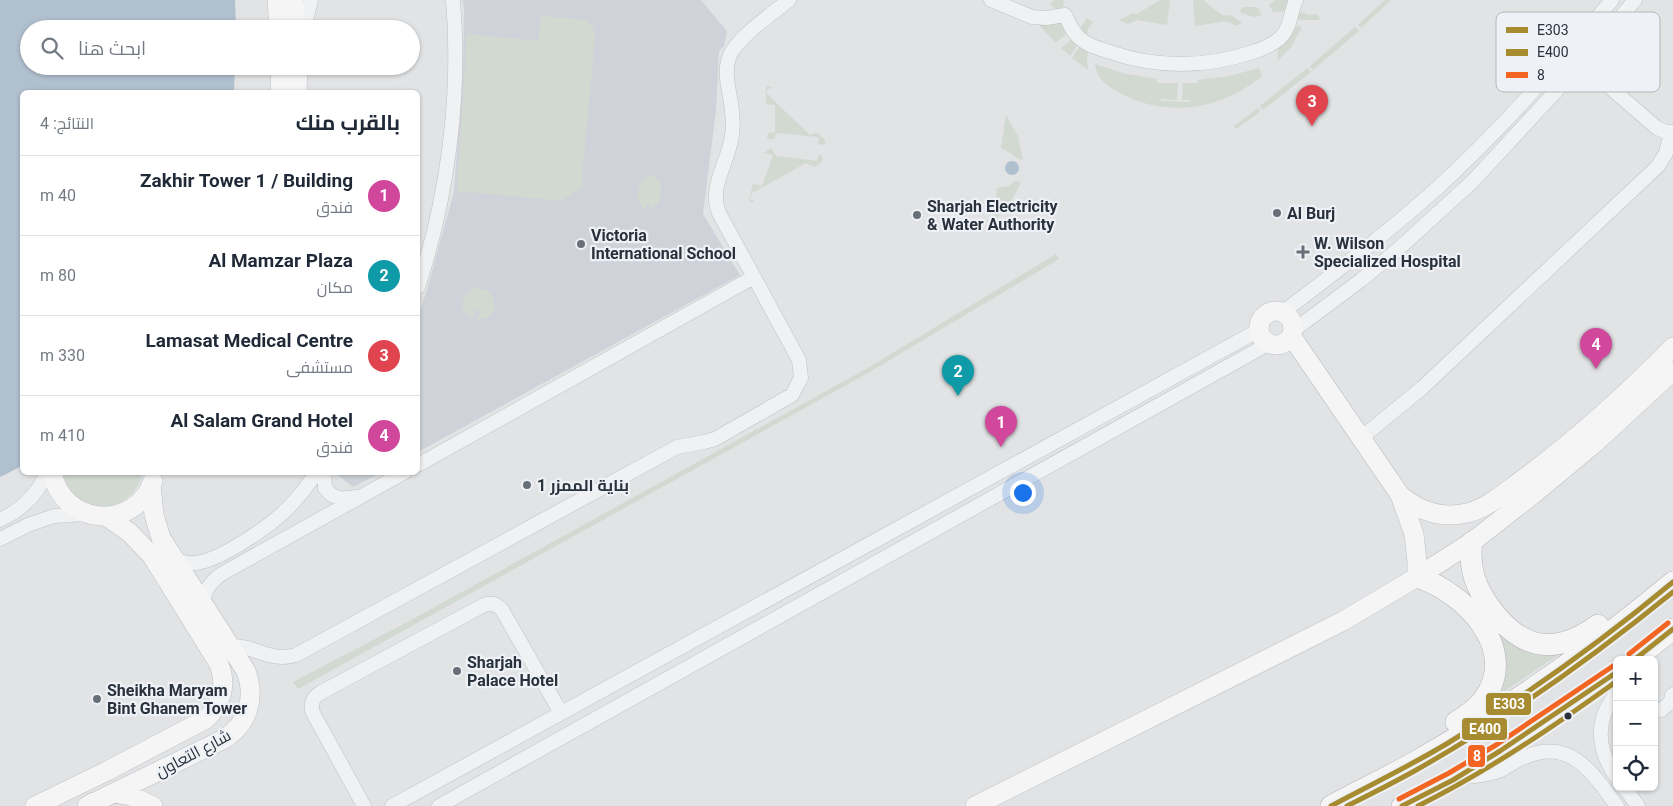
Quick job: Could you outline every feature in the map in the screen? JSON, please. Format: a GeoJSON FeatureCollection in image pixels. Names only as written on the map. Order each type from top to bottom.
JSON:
{"type":"FeatureCollection","features":[{"type":"Feature","properties":{"kind":"highway"},"geometry":{"type":"LineString","coordinates":[[1472,542],[1471,562],[1479,591],[1504,624],[1511,631],[1527,640],[1546,644],[1573,641],[1623,611],[1648,603]]}},
{"type":"Feature","properties":{"kind":"highway"},"geometry":{"type":"LineString","coordinates":[[1415,762],[1440,734],[1478,705],[1488,692],[1495,668],[1491,643],[1469,609],[1446,590],[1417,577]]}},
{"type":"Feature","properties":{"kind":"highway"},"geometry":{"type":"LineString","coordinates":[[1331,806],[1415,762],[1537,684],[1583,652],[1673,582]]}},
{"type":"Feature","properties":{"kind":"highway"},"geometry":{"type":"LineString","coordinates":[[1640,656],[1661,643]]}},
{"type":"Feature","properties":{"kind":"highway"},"geometry":{"type":"LineString","coordinates":[[1402,806],[1458,777],[1547,721],[1613,675]]}},
{"type":"Feature","properties":{"kind":"main road"},"geometry":{"type":"LineString","coordinates":[[276,0],[278,20]]}},
{"type":"Feature","properties":{"kind":"main road"},"geometry":{"type":"LineString","coordinates":[[299,20],[305,3]]}},
{"type":"Feature","properties":{"kind":"main road"},"geometry":{"type":"LineString","coordinates":[[280,75],[280,90]]}},
{"type":"Feature","properties":{"kind":"main road"},"geometry":{"type":"LineString","coordinates":[[297,90],[298,75]]}},
{"type":"Feature","properties":{"kind":"main road"},"geometry":{"type":"LineString","coordinates":[[1293,334],[1284,344],[1274,346],[1264,337],[1261,320],[1266,314],[1274,311],[1283,312],[1291,320],[1293,334],[1400,495],[1414,534],[1417,555],[1417,577]]}},
{"type":"Feature","properties":{"kind":"main road"},"geometry":{"type":"LineString","coordinates":[[1400,495],[1414,505],[1440,514],[1466,513],[1483,507],[1547,461],[1576,437],[1633,387],[1673,347]]}},
{"type":"Feature","properties":{"kind":"main road"},"geometry":{"type":"LineString","coordinates":[[975,806],[1343,621],[1417,577],[1472,542],[1536,492],[1595,443],[1673,370]]}},
{"type":"Feature","properties":{"kind":"main road"},"geometry":{"type":"LineString","coordinates":[[53,475],[62,496],[73,507],[86,514],[107,516],[120,514],[131,509],[141,501],[153,479]]}},
{"type":"Feature","properties":{"kind":"main road","name":"شارع التعاون"},"geometry":{"type":"LineString","coordinates":[[90,805],[224,739],[237,729],[248,710],[251,696],[250,683],[242,666],[162,538],[152,505],[153,479]]}},
{"type":"Feature","properties":{"kind":"main road"},"geometry":{"type":"LineString","coordinates":[[107,516],[129,532],[152,556],[216,658],[222,675],[234,673],[242,666]]}},
{"type":"Feature","properties":{"kind":"main road","name":"شارع التعاون"},"geometry":{"type":"LineString","coordinates":[[34,806],[107,771],[206,719],[215,709],[221,697],[222,675]]}},
{"type":"Feature","properties":{"kind":"main road"},"geometry":{"type":"LineString","coordinates":[[114,793],[131,796],[153,806]]}},
{"type":"Feature","properties":{"kind":"street"},"geometry":{"type":"LineString","coordinates":[[304,20],[305,3],[324,0]]}},
{"type":"Feature","properties":{"kind":"street"},"geometry":{"type":"LineString","coordinates":[[420,279],[432,233],[448,150],[455,64],[453,0]]}},
{"type":"Feature","properties":{"kind":"street"},"geometry":{"type":"LineString","coordinates":[[231,647],[241,647],[273,657],[296,655],[676,447],[715,439],[788,398],[796,390],[802,372],[800,360],[719,213],[715,201],[716,184],[729,152],[733,126],[726,77],[727,67],[734,49],[740,42],[789,0]]}},
{"type":"Feature","properties":{"kind":"street"},"geometry":{"type":"LineString","coordinates":[[991,0],[1032,17],[1046,18],[1066,15],[1070,27],[1079,38],[1087,44],[1120,56],[1150,62],[1181,64],[1207,63],[1233,58],[1271,45],[1286,30],[1296,0]]}},
{"type":"Feature","properties":{"kind":"street"},"geometry":{"type":"LineString","coordinates":[[1602,12],[1612,0]]}},
{"type":"Feature","properties":{"kind":"street"},"geometry":{"type":"LineString","coordinates":[[1625,12],[1635,0]]}},
{"type":"Feature","properties":{"kind":"street"},"geometry":{"type":"LineString","coordinates":[[1283,312],[1375,242],[1436,190],[1488,140],[1533,92]]}},
{"type":"Feature","properties":{"kind":"street"},"geometry":{"type":"LineString","coordinates":[[1293,334],[1395,252],[1472,181],[1555,92]]}},
{"type":"Feature","properties":{"kind":"street"},"geometry":{"type":"LineString","coordinates":[[1361,438],[1422,388],[1651,173],[1662,160],[1672,132],[1666,132],[1657,128],[1615,92]]}},
{"type":"Feature","properties":{"kind":"street"},"geometry":{"type":"LineString","coordinates":[[1472,181],[1470,170],[1487,149],[1488,140]]}},
{"type":"Feature","properties":{"kind":"street"},"geometry":{"type":"LineString","coordinates":[[420,464],[754,277]]}},
{"type":"Feature","properties":{"kind":"street"},"geometry":{"type":"LineString","coordinates":[[392,806],[561,713],[1264,337]]}},
{"type":"Feature","properties":{"kind":"street"},"geometry":{"type":"LineString","coordinates":[[439,806],[1264,337]]}},
{"type":"Feature","properties":{"kind":"street"},"geometry":{"type":"LineString","coordinates":[[0,520],[18,509],[39,490],[46,475]]}},
{"type":"Feature","properties":{"kind":"street"},"geometry":{"type":"LineString","coordinates":[[174,559],[187,563],[203,562],[227,551],[258,532],[286,509],[305,489],[315,475]]}},
{"type":"Feature","properties":{"kind":"street"},"geometry":{"type":"LineString","coordinates":[[325,475],[331,503],[329,514]]}},
{"type":"Feature","properties":{"kind":"street"},"geometry":{"type":"LineString","coordinates":[[203,604],[206,589],[216,577],[400,475]]}},
{"type":"Feature","properties":{"kind":"street"},"geometry":{"type":"LineString","coordinates":[[305,489],[312,487],[345,498],[362,496]]}},
{"type":"Feature","properties":{"kind":"street"},"geometry":{"type":"LineString","coordinates":[[0,540],[28,525],[54,516],[86,514]]}},
{"type":"Feature","properties":{"kind":"street"},"geometry":{"type":"LineString","coordinates":[[364,806],[313,712],[314,698],[320,692],[484,605],[496,604],[502,610],[561,713]]}},
{"type":"Feature","properties":{"kind":"street"},"geometry":{"type":"LineString","coordinates":[[1660,710],[1669,704],[1672,695]]}},
{"type":"Feature","properties":{"kind":"street"},"geometry":{"type":"LineString","coordinates":[[1613,698],[1606,708],[1602,721],[1601,746],[1613,772]]}},
{"type":"Feature","properties":{"kind":"street"},"geometry":{"type":"LineString","coordinates":[[1458,777],[1490,774],[1534,753],[1556,753],[1577,759],[1591,771],[1617,806]]}},
{"type":"Feature","properties":{"kind":"street"},"geometry":{"type":"LineString","coordinates":[[1599,783],[1594,770],[1597,765],[1601,766],[1613,777]]}},
{"type":"Feature","properties":{"kind":"street"},"geometry":{"type":"LineString","coordinates":[[1627,791],[1638,806]]}},
{"type":"Feature","properties":{"kind":"shaded area","name":"Victoria International School"},"geometry":{"type":"Polygon","coordinates":[[[463,0],[701,0],[727,31],[724,46],[719,51],[716,110],[703,214],[740,275],[420,451],[420,310],[454,192],[463,70],[463,0]]]}},
{"type":"Feature","properties":{"kind":"shaded area"},"geometry":{"type":"Polygon","coordinates":[[[1054,0],[1064,0],[1063,7],[1057,9],[1053,7],[1050,4],[1054,0]]]}},
{"type":"Feature","properties":{"kind":"shaded area"},"geometry":{"type":"Polygon","coordinates":[[[1160,0],[1170,0],[1167,25],[1137,20],[1128,24],[1119,20],[1133,13],[1137,14],[1160,0]]]}},
{"type":"Feature","properties":{"kind":"shaded area"},"geometry":{"type":"Polygon","coordinates":[[[1193,0],[1204,0],[1224,16],[1231,15],[1242,23],[1236,26],[1226,21],[1195,26],[1193,0]]]}},
{"type":"Feature","properties":{"kind":"shaded area"},"geometry":{"type":"Polygon","coordinates":[[[1275,0],[1288,0],[1287,11],[1273,12],[1269,5],[1275,0]]]}},
{"type":"Feature","properties":{"kind":"shaded area"},"geometry":{"type":"Polygon","coordinates":[[[1385,0],[1391,0],[1361,28],[1358,25],[1385,0]]]}},
{"type":"Feature","properties":{"kind":"shaded area"},"geometry":{"type":"Polygon","coordinates":[[[1243,7],[1257,7],[1262,15],[1254,17],[1242,13],[1240,10],[1243,7]]]}},
{"type":"Feature","properties":{"kind":"shaded area"},"geometry":{"type":"Polygon","coordinates":[[[1301,12],[1308,15],[1317,14],[1320,20],[1299,20],[1297,19],[1298,13],[1301,12]]]}},
{"type":"Feature","properties":{"kind":"shaded area"},"geometry":{"type":"Polygon","coordinates":[[[541,16],[586,20],[594,30],[595,38],[581,188],[562,201],[457,191],[467,34],[538,41],[541,16]]]}},
{"type":"Feature","properties":{"kind":"shaded area"},"geometry":{"type":"Polygon","coordinates":[[[1087,18],[1093,22],[1088,29],[1087,36],[1079,30],[1087,18]]]}},
{"type":"Feature","properties":{"kind":"shaded area"},"geometry":{"type":"Polygon","coordinates":[[[1062,20],[1067,33],[1056,43],[1037,23],[1062,20]]]}},
{"type":"Feature","properties":{"kind":"shaded area"},"geometry":{"type":"Polygon","coordinates":[[[1297,26],[1301,27],[1301,29],[1291,47],[1278,60],[1278,48],[1290,37],[1297,26]]]}},
{"type":"Feature","properties":{"kind":"shaded area"},"geometry":{"type":"Polygon","coordinates":[[[1355,27],[1359,31],[1313,70],[1310,66],[1355,27]]]}},
{"type":"Feature","properties":{"kind":"shaded area"},"geometry":{"type":"Polygon","coordinates":[[[1072,39],[1078,44],[1070,56],[1061,48],[1072,39]]]}},
{"type":"Feature","properties":{"kind":"shaded area"},"geometry":{"type":"Polygon","coordinates":[[[1080,46],[1088,49],[1088,70],[1072,58],[1080,46]]]}},
{"type":"Feature","properties":{"kind":"shaded area"},"geometry":{"type":"Polygon","coordinates":[[[1095,64],[1126,74],[1157,79],[1157,83],[1178,83],[1177,100],[1161,99],[1161,101],[1190,102],[1190,100],[1182,100],[1183,83],[1198,83],[1198,80],[1229,76],[1259,68],[1262,76],[1246,88],[1229,97],[1193,107],[1174,108],[1155,106],[1118,92],[1103,81],[1098,74],[1095,64]]]}},
{"type":"Feature","properties":{"kind":"shaded area"},"geometry":{"type":"Polygon","coordinates":[[[1307,68],[1311,72],[1263,110],[1260,106],[1307,68]]]}},
{"type":"Feature","properties":{"kind":"shaded area"},"geometry":{"type":"Polygon","coordinates":[[[768,86],[772,88],[767,89],[767,94],[810,135],[818,133],[825,140],[825,145],[818,144],[818,137],[777,133],[773,139],[767,139],[768,133],[775,132],[775,105],[766,104],[766,88],[768,86]]]}},
{"type":"Feature","properties":{"kind":"shaded area"},"geometry":{"type":"Polygon","coordinates":[[[1258,108],[1260,112],[1236,129],[1234,126],[1258,108]]]}},
{"type":"Feature","properties":{"kind":"shaded area"},"geometry":{"type":"Polygon","coordinates":[[[1006,115],[1018,136],[1023,160],[1018,159],[1001,148],[1006,115]]]}},
{"type":"Feature","properties":{"kind":"shaded area"},"geometry":{"type":"Polygon","coordinates":[[[771,148],[776,156],[817,161],[819,154],[823,158],[819,165],[814,167],[806,163],[752,193],[750,199],[755,201],[751,202],[749,199],[753,184],[762,186],[773,155],[764,153],[771,148]]]}},
{"type":"Feature","properties":{"kind":"shaded area"},"geometry":{"type":"Polygon","coordinates":[[[649,175],[659,181],[661,192],[658,203],[649,210],[650,204],[646,204],[645,209],[638,201],[637,196],[641,182],[649,175]]]}},
{"type":"Feature","properties":{"kind":"shaded area"},"geometry":{"type":"Polygon","coordinates":[[[1015,181],[1021,182],[1016,193],[1006,208],[993,221],[997,188],[1009,186],[1015,181]]]}},
{"type":"Feature","properties":{"kind":"shaded area"},"geometry":{"type":"Polygon","coordinates":[[[1056,254],[1059,259],[868,373],[298,689],[293,682],[413,619],[866,369],[1056,254]]]}},
{"type":"Feature","properties":{"kind":"shaded area"},"geometry":{"type":"Polygon","coordinates":[[[474,288],[489,292],[493,297],[494,309],[486,318],[478,320],[480,311],[476,310],[473,319],[468,316],[463,308],[466,295],[474,288]]]}},
{"type":"Feature","properties":{"kind":"shaded area"},"geometry":{"type":"Polygon","coordinates":[[[60,475],[142,475],[140,482],[132,494],[121,503],[107,507],[93,507],[69,494],[60,475]]]}},
{"type":"Feature","properties":{"kind":"shaded area"},"geometry":{"type":"Polygon","coordinates":[[[340,475],[376,475],[353,487],[340,475]]]}},
{"type":"Feature","properties":{"kind":"shaded area"},"geometry":{"type":"Polygon","coordinates":[[[1504,634],[1564,651],[1490,701],[1497,639],[1504,634]]]}},
{"type":"Feature","properties":{"kind":"water"},"geometry":{"type":"Polygon","coordinates":[[[0,0],[235,0],[236,20],[20,20],[20,75],[235,75],[234,90],[20,90],[20,467],[0,477],[0,0]]]}},
{"type":"Feature","properties":{"kind":"water"},"geometry":{"type":"Polygon","coordinates":[[[1012,161],[1017,163],[1019,168],[1017,173],[1012,175],[1007,173],[1005,168],[1007,163],[1012,161]]]}},
{"type":"Feature","properties":{"kind":"transit line","name":"E303"},"geometry":{"type":"LineString","coordinates":[[1331,806],[1405,768],[1477,725],[1535,687],[1619,625],[1673,582]]}},
{"type":"Feature","properties":{"kind":"transit line","name":"E400"},"geometry":{"type":"LineString","coordinates":[[1347,806],[1418,769],[1517,708],[1612,640],[1673,592]]}},
{"type":"Feature","properties":{"kind":"transit line","name":"8"},"geometry":{"type":"LineString","coordinates":[[1629,654],[1668,623]]}},
{"type":"Feature","properties":{"kind":"transit line","name":"E303"},"geometry":{"type":"LineString","coordinates":[[1639,656],[1673,629]]}},
{"type":"Feature","properties":{"kind":"transit line","name":"8"},"geometry":{"type":"LineString","coordinates":[[1399,799],[1449,773],[1496,745],[1613,666]]}},
{"type":"Feature","properties":{"kind":"transit line","name":"E303"},"geometry":{"type":"LineString","coordinates":[[1402,806],[1453,780],[1500,751],[1613,675]]}},
{"type":"Feature","properties":{"kind":"transit line","name":"E400"},"geometry":{"type":"LineString","coordinates":[[1418,806],[1520,748],[1613,684]]}},
{"type":"Feature","properties":{"kind":"place","name":"Lamasat Medical Centre"},"geometry":{"type":"Point","coordinates":[1312,126]}},
{"type":"Feature","properties":{"kind":"place","name":"Al Burj"},"geometry":{"type":"Point","coordinates":[1277,213]}},
{"type":"Feature","properties":{"kind":"place","name":"Sharjah Electricity & Water Authority"},"geometry":{"type":"Point","coordinates":[917,215]}},
{"type":"Feature","properties":{"kind":"place","name":"Victoria International School"},"geometry":{"type":"Point","coordinates":[581,244]}},
{"type":"Feature","properties":{"kind":"place","name":"W. Wilson Specialized Hospital"},"geometry":{"type":"Point","coordinates":[1303,252]}},
{"type":"Feature","properties":{"kind":"place","name":"Al Salam Grand Hotel"},"geometry":{"type":"Point","coordinates":[1596,369]}},
{"type":"Feature","properties":{"kind":"place","name":"Al Mamzar Plaza"},"geometry":{"type":"Point","coordinates":[958,396]}},
{"type":"Feature","properties":{"kind":"place","name":"Zakhir Tower 1 / Building"},"geometry":{"type":"Point","coordinates":[1001,447]}},
{"type":"Feature","properties":{"kind":"place","name":"بناية الممزر 1"},"geometry":{"type":"Point","coordinates":[527,485]}},
{"type":"Feature","properties":{"kind":"place","name":"Sharjah Palace Hotel"},"geometry":{"type":"Point","coordinates":[457,671]}},
{"type":"Feature","properties":{"kind":"place","name":"Sheikha Maryam Bint Ghanem Tower"},"geometry":{"type":"Point","coordinates":[97,699]}}]}
